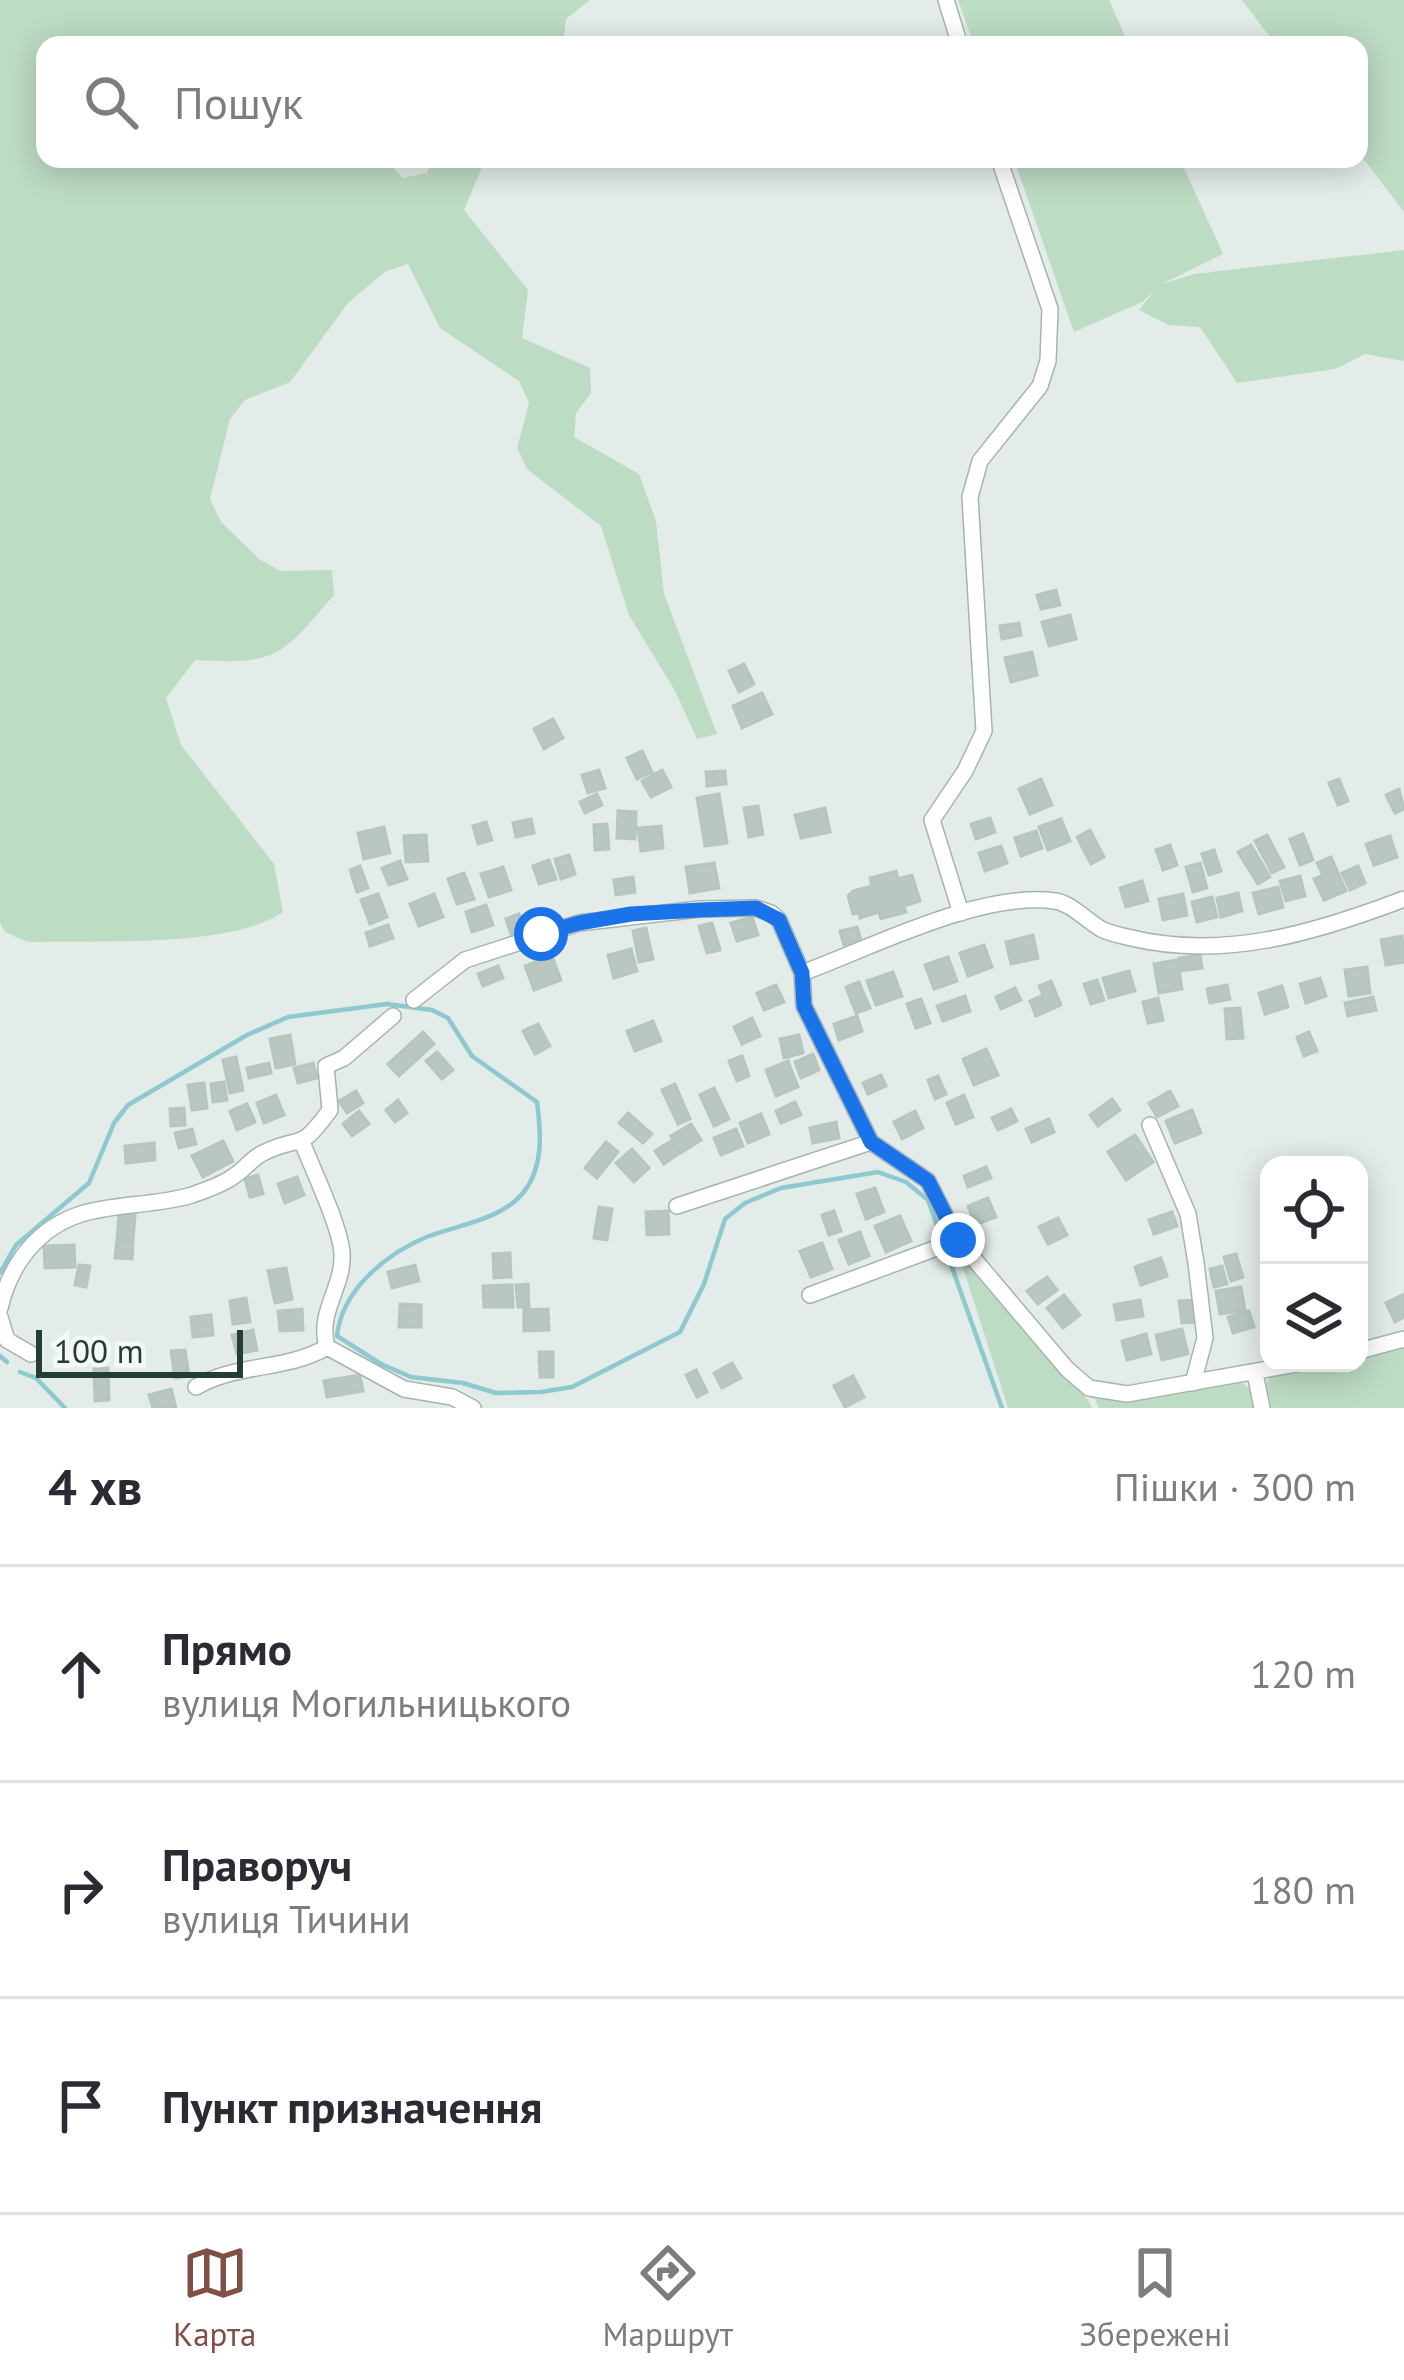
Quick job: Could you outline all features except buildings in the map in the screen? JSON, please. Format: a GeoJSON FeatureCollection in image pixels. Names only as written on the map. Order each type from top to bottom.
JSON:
{"type":"FeatureCollection","features":[{"type":"Feature","properties":{"kind":"street"},"geometry":{"type":"LineString","coordinates":[[946,0],[957,36]]}},
{"type":"Feature","properties":{"kind":"street"},"geometry":{"type":"LineString","coordinates":[[961,914],[932,820],[965,771],[984,730],[970,497],[980,461],[1040,386],[1052,334],[1050,309],[1002,168]]}},
{"type":"Feature","properties":{"kind":"street"},"geometry":{"type":"LineString","coordinates":[[802,973],[988,904],[1059,901],[1105,931],[1150,942],[1219,945],[1321,931],[1404,899]]}},
{"type":"Feature","properties":{"kind":"street"},"geometry":{"type":"LineString","coordinates":[[414,1000],[481,952],[579,923],[653,913],[756,908],[770,914],[779,920],[802,973],[804,1006],[871,1142],[928,1181],[955,1241],[1067,1369],[1089,1388],[1127,1394],[1260,1372]]}},
{"type":"Feature","properties":{"kind":"street"},"geometry":{"type":"LineString","coordinates":[[31,1354],[7,1340],[0,1312],[8,1276],[20,1258],[55,1228],[81,1214],[189,1196],[234,1176],[252,1158],[272,1148],[302,1142],[330,1110],[326,1066],[344,1058],[393,1016]]}},
{"type":"Feature","properties":{"kind":"street"},"geometry":{"type":"LineString","coordinates":[[1150,1125],[1188,1214],[1205,1338],[1193,1383]]}},
{"type":"Feature","properties":{"kind":"street"},"geometry":{"type":"LineString","coordinates":[[302,1142],[342,1250],[340,1273],[322,1328],[327,1347],[404,1389],[452,1397],[473,1408]]}},
{"type":"Feature","properties":{"kind":"street"},"geometry":{"type":"LineString","coordinates":[[677,1206],[871,1142]]}},
{"type":"Feature","properties":{"kind":"street"},"geometry":{"type":"LineString","coordinates":[[810,1295],[955,1241]]}},
{"type":"Feature","properties":{"kind":"street"},"geometry":{"type":"LineString","coordinates":[[1368,1349],[1404,1339]]}},
{"type":"Feature","properties":{"kind":"street"},"geometry":{"type":"LineString","coordinates":[[196,1387],[213,1377],[307,1359],[327,1347]]}},
{"type":"Feature","properties":{"kind":"street"},"geometry":{"type":"LineString","coordinates":[[1255,1373],[1262,1408]]}},
{"type":"Feature","properties":{"kind":"green space"},"geometry":{"type":"Polygon","coordinates":[[[0,0],[590,0],[566,19],[564,36],[36,36],[36,168],[394,168],[403,178],[427,173],[429,168],[482,168],[464,210],[528,290],[522,338],[590,368],[591,393],[576,413],[574,437],[639,474],[656,521],[664,594],[717,734],[697,739],[675,691],[629,615],[601,526],[527,469],[517,448],[529,403],[519,381],[440,328],[408,264],[386,271],[348,303],[290,382],[245,400],[230,419],[210,499],[221,522],[259,559],[281,571],[332,570],[334,595],[302,632],[276,652],[245,661],[195,660],[166,698],[181,745],[274,864],[283,912],[230,932],[161,940],[28,942],[5,932],[0,923],[0,0]]]}},
{"type":"Feature","properties":{"kind":"green space"},"geometry":{"type":"Polygon","coordinates":[[[958,0],[1109,0],[1125,36],[971,36],[958,0]]]}},
{"type":"Feature","properties":{"kind":"green space"},"geometry":{"type":"Polygon","coordinates":[[[1242,0],[1404,0],[1404,212],[1368,165],[1368,36],[1269,36],[1242,0]]]}},
{"type":"Feature","properties":{"kind":"green space"},"geometry":{"type":"Polygon","coordinates":[[[1017,168],[1184,168],[1223,254],[1162,284],[1194,274],[1404,250],[1404,361],[1365,354],[1335,369],[1237,383],[1200,327],[1169,325],[1139,310],[1155,290],[1142,302],[1074,332],[1017,168]]]}},
{"type":"Feature","properties":{"kind":"green space"},"geometry":{"type":"Polygon","coordinates":[[[958,1252],[1088,1400],[1092,1408],[1008,1408],[958,1252]]]}},
{"type":"Feature","properties":{"kind":"green space"},"geometry":{"type":"Polygon","coordinates":[[[1404,1343],[1404,1408],[1271,1408],[1266,1383],[1272,1375],[1368,1372],[1368,1352],[1404,1343]]]}},
{"type":"Feature","properties":{"kind":"green space"},"geometry":{"type":"Polygon","coordinates":[[[1240,1381],[1251,1390],[1254,1408],[1099,1408],[1094,1397],[1131,1398],[1240,1381]]]}},
{"type":"Feature","properties":{"kind":"waterway"},"geometry":{"type":"LineString","coordinates":[[0,1273],[16,1245],[89,1183],[114,1123],[128,1105],[247,1035],[288,1017],[387,1004],[432,1010],[448,1018],[472,1056],[537,1102],[540,1138],[535,1172],[523,1193],[504,1209],[429,1236],[383,1263],[357,1288],[337,1336],[411,1377],[463,1383],[496,1393],[572,1387],[680,1332],[704,1284],[725,1219],[745,1203],[781,1188],[878,1172],[906,1182],[928,1200],[1002,1408]]}},
{"type":"Feature","properties":{"kind":"waterway"},"geometry":{"type":"LineString","coordinates":[[0,1356],[7,1362]]}},
{"type":"Feature","properties":{"kind":"waterway"},"geometry":{"type":"LineString","coordinates":[[20,1372],[36,1378],[65,1408]]}},
{"type":"Feature","properties":{"kind":"route"},"geometry":{"type":"LineString","coordinates":[[541,934],[631,914],[756,908],[779,920],[802,973],[804,1006],[871,1142],[928,1181],[958,1240]]}}]}
